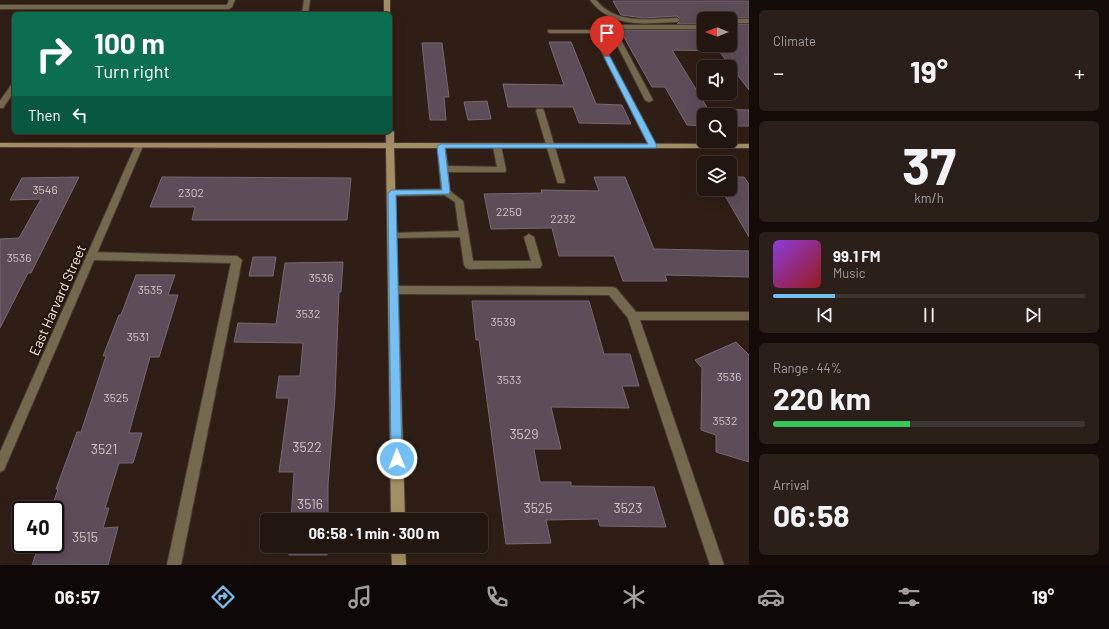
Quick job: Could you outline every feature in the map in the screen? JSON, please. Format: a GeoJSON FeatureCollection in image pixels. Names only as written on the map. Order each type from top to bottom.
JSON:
{"type":"FeatureCollection","features":[{"type":"Feature","properties":{"kind":"main road"},"geometry":{"type":"LineString","coordinates":[[387,0],[387,12]]}},
{"type":"Feature","properties":{"kind":"main road"},"geometry":{"type":"LineString","coordinates":[[390,134],[398,513]]}},
{"type":"Feature","properties":{"kind":"main road"},"geometry":{"type":"LineString","coordinates":[[0,145],[749,146]]}},
{"type":"Feature","properties":{"kind":"main road"},"geometry":{"type":"LineString","coordinates":[[398,553],[399,565]]}},
{"type":"Feature","properties":{"kind":"street"},"geometry":{"type":"LineString","coordinates":[[0,7],[229,8],[232,0]]}},
{"type":"Feature","properties":{"kind":"street"},"geometry":{"type":"LineString","coordinates":[[305,12],[308,0]]}},
{"type":"Feature","properties":{"kind":"street"},"geometry":{"type":"LineString","coordinates":[[593,0],[602,12],[618,19],[697,21]]}},
{"type":"Feature","properties":{"kind":"street"},"geometry":{"type":"LineString","coordinates":[[737,21],[749,21]]}},
{"type":"Feature","properties":{"kind":"street"},"geometry":{"type":"LineString","coordinates":[[649,100],[611,27],[697,27]]}},
{"type":"Feature","properties":{"kind":"street"},"geometry":{"type":"LineString","coordinates":[[737,27],[749,27]]}},
{"type":"Feature","properties":{"kind":"street"},"geometry":{"type":"LineString","coordinates":[[550,31],[594,31],[653,146]]}},
{"type":"Feature","properties":{"kind":"street"},"geometry":{"type":"LineString","coordinates":[[0,106],[12,90]]}},
{"type":"Feature","properties":{"kind":"street"},"geometry":{"type":"LineString","coordinates":[[540,111],[561,181]]}},
{"type":"Feature","properties":{"kind":"street","name":"East Harvard Street"},"geometry":{"type":"LineString","coordinates":[[0,466],[139,146]]}},
{"type":"Feature","properties":{"kind":"street"},"geometry":{"type":"LineString","coordinates":[[441,146],[446,192]]}},
{"type":"Feature","properties":{"kind":"street"},"geometry":{"type":"LineString","coordinates":[[444,170],[502,170],[498,146]]}},
{"type":"Feature","properties":{"kind":"street"},"geometry":{"type":"LineString","coordinates":[[392,193],[446,192],[459,201],[468,265],[537,265],[529,237]]}},
{"type":"Feature","properties":{"kind":"street"},"geometry":{"type":"LineString","coordinates":[[392,236],[464,234]]}},
{"type":"Feature","properties":{"kind":"street"},"geometry":{"type":"LineString","coordinates":[[91,256],[238,260],[174,565]]}},
{"type":"Feature","properties":{"kind":"street"},"geometry":{"type":"LineString","coordinates":[[394,290],[612,291],[633,316],[717,565]]}},
{"type":"Feature","properties":{"kind":"street"},"geometry":{"type":"LineString","coordinates":[[633,316],[749,316]]}},
{"type":"Feature","properties":{"kind":"building"},"geometry":{"type":"Polygon","coordinates":[[[613,1],[749,1],[749,18],[737,18],[737,12],[697,12],[697,24],[677,24],[681,20],[677,16],[644,18],[621,15],[613,1]]]}},
{"type":"Feature","properties":{"kind":"building"},"geometry":{"type":"Polygon","coordinates":[[[737,24],[749,24],[749,90],[737,74],[737,60],[726,60],[720,52],[737,52],[737,24]]]}},
{"type":"Feature","properties":{"kind":"building"},"geometry":{"type":"Polygon","coordinates":[[[620,30],[697,30],[697,51],[672,50],[697,91],[697,100],[703,100],[707,108],[697,108],[697,126],[687,125],[665,87],[652,87],[620,30]]]}},
{"type":"Feature","properties":{"kind":"building"},"geometry":{"type":"Polygon","coordinates":[[[549,42],[571,42],[596,104],[622,105],[631,124],[579,123],[573,107],[508,107],[503,84],[564,85],[549,42]]]}},
{"type":"Feature","properties":{"kind":"building"},"geometry":{"type":"Polygon","coordinates":[[[422,43],[442,43],[449,97],[444,97],[446,120],[430,120],[422,43]]]}},
{"type":"Feature","properties":{"kind":"building"},"geometry":{"type":"Polygon","coordinates":[[[487,101],[491,119],[468,120],[464,102],[487,101]]]}},
{"type":"Feature","properties":{"kind":"building"},"geometry":{"type":"Polygon","coordinates":[[[737,110],[749,110],[749,126],[737,126],[737,110]]]}},
{"type":"Feature","properties":{"kind":"building"},"geometry":{"type":"Polygon","coordinates":[[[79,177],[31,273],[28,273],[0,328],[0,239],[19,238],[41,199],[10,200],[22,178],[79,177]]]}},
{"type":"Feature","properties":{"kind":"building"},"geometry":{"type":"Polygon","coordinates":[[[162,177],[351,178],[347,220],[192,220],[195,207],[150,207],[162,177]]]}},
{"type":"Feature","properties":{"kind":"building"},"geometry":{"type":"Polygon","coordinates":[[[594,177],[625,177],[654,249],[749,251],[749,277],[665,275],[667,281],[623,281],[614,256],[559,256],[552,228],[491,229],[484,194],[542,193],[541,190],[599,191],[594,177]]]}},
{"type":"Feature","properties":{"kind":"building"},"geometry":{"type":"Polygon","coordinates":[[[737,177],[744,177],[749,184],[749,237],[725,196],[737,196],[737,177]]]}},
{"type":"Feature","properties":{"kind":"building"},"geometry":{"type":"Polygon","coordinates":[[[253,257],[276,257],[273,276],[249,276],[253,257]]]}},
{"type":"Feature","properties":{"kind":"building"},"geometry":{"type":"Polygon","coordinates":[[[343,262],[341,292],[339,292],[335,397],[328,484],[328,513],[291,513],[294,472],[279,472],[289,398],[276,398],[279,376],[300,376],[303,343],[234,342],[238,323],[276,324],[285,263],[343,262]]]}},
{"type":"Feature","properties":{"kind":"building"},"geometry":{"type":"Polygon","coordinates":[[[136,275],[175,275],[168,295],[178,295],[159,357],[150,357],[129,433],[142,433],[133,463],[119,463],[105,508],[109,508],[103,528],[118,527],[108,565],[32,565],[36,553],[64,553],[64,501],[54,501],[58,489],[56,489],[77,432],[81,432],[106,356],[103,356],[119,315],[121,315],[136,275]]]}},
{"type":"Feature","properties":{"kind":"building"},"geometry":{"type":"Polygon","coordinates":[[[472,301],[589,301],[604,354],[630,354],[639,386],[622,386],[629,408],[551,407],[561,449],[534,449],[540,482],[571,482],[571,486],[654,487],[666,527],[600,526],[598,519],[546,520],[551,543],[506,544],[479,340],[476,340],[472,301]]]}},
{"type":"Feature","properties":{"kind":"building"},"geometry":{"type":"Polygon","coordinates":[[[736,342],[749,355],[749,462],[716,452],[716,435],[701,430],[702,368],[695,360],[736,342]]]}},
{"type":"Feature","properties":{"kind":"building"},"geometry":{"type":"Polygon","coordinates":[[[289,553],[327,553],[327,555],[289,555],[289,553]]]}},
{"type":"Feature","properties":{"kind":"route"},"geometry":{"type":"LineString","coordinates":[[397,459],[392,193],[446,192],[441,146],[653,146],[607,57]]}}]}
